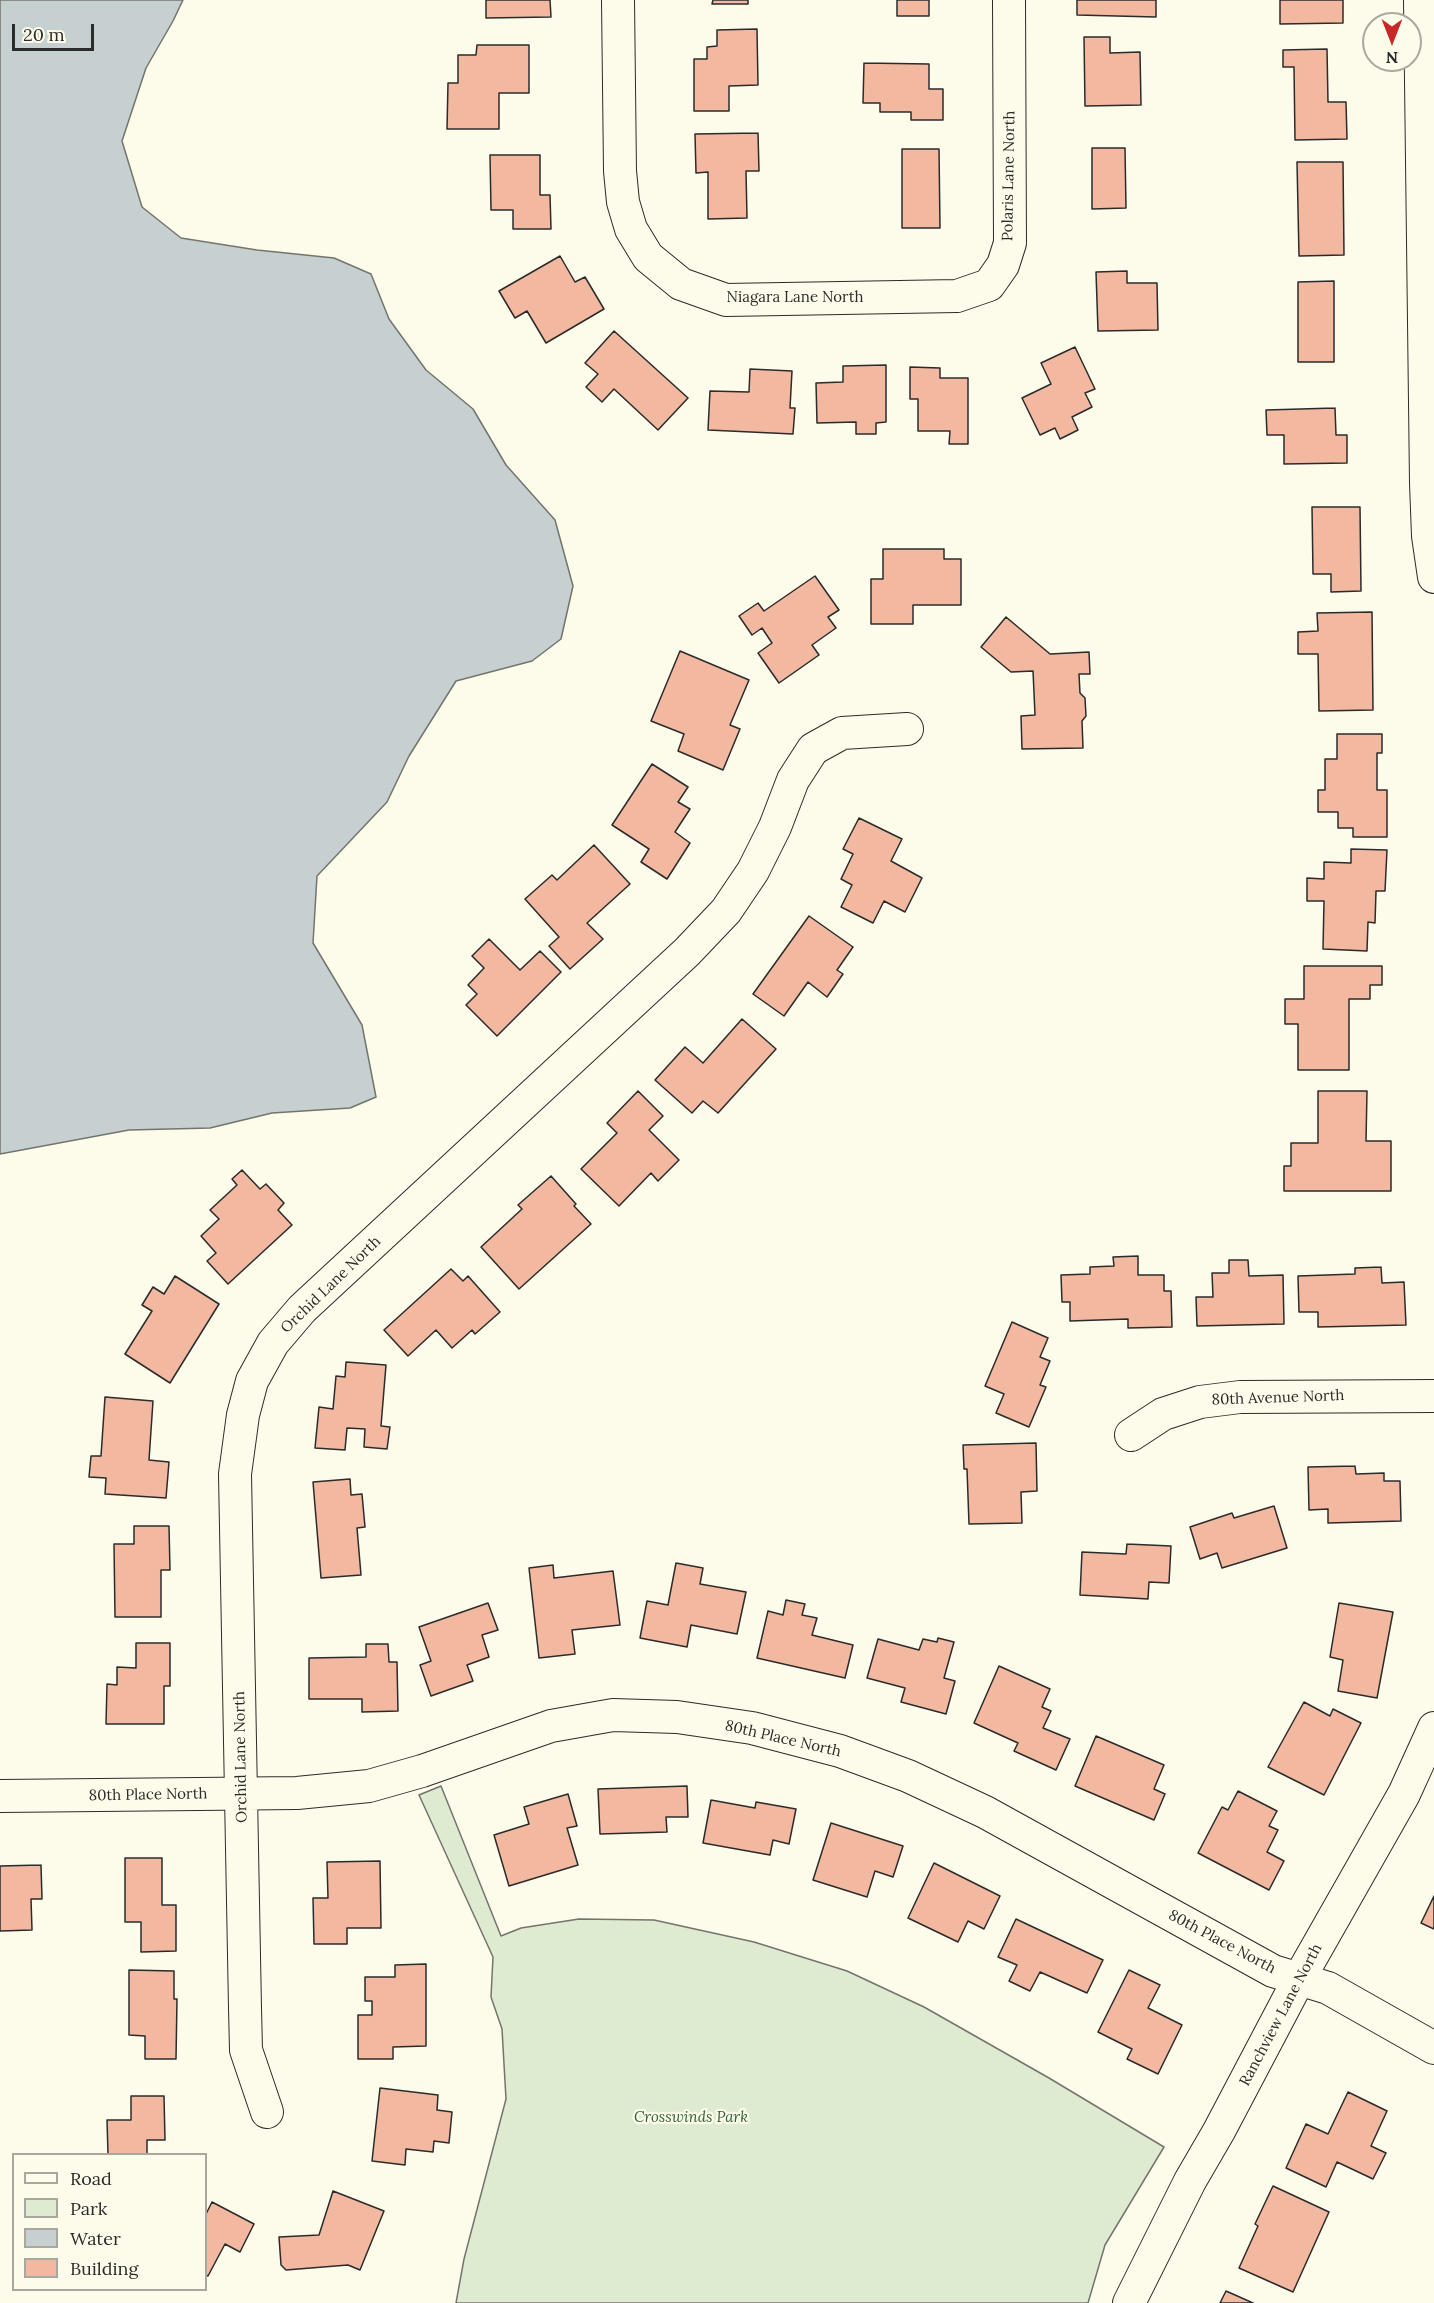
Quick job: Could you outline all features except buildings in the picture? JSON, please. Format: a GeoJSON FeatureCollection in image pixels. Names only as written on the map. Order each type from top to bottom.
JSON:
{"type":"FeatureCollection","features":[{"type":"Feature","properties":{"kind":"street","name":"Niagara Lane North"},"geometry":{"type":"LineString","coordinates":[[618,0],[622,202],[631,229],[648,257],[681,284],[726,300],[930,297]]}},
{"type":"Feature","properties":{"kind":"street","name":"Polaris Lane North"},"geometry":{"type":"LineString","coordinates":[[930,297],[957,296],[989,285],[1003,265],[1010,243],[1009,0]]}},
{"type":"Feature","properties":{"kind":"street"},"geometry":{"type":"LineString","coordinates":[[1420,0],[1431,536],[1434,577]]}},
{"type":"Feature","properties":{"kind":"street","name":"Orchid Lane North"},"geometry":{"type":"LineString","coordinates":[[267,2112],[246,2050],[236,1474],[243,1415],[252,1380],[273,1343],[302,1309],[687,952],[726,911],[753,871],[775,827],[793,780],[813,750],[843,733],[906,729]]}},
{"type":"Feature","properties":{"kind":"street","name":"80th Avenue North"},"geometry":{"type":"LineString","coordinates":[[1131,1435],[1163,1414],[1200,1401],[1240,1396],[1434,1396]]}},
{"type":"Feature","properties":{"kind":"street","name":"80th Place North"},"geometry":{"type":"LineString","coordinates":[[0,1796],[297,1793],[369,1786],[422,1771],[551,1726],[613,1715],[677,1717],[752,1728],[840,1751],[928,1785],[985,1812],[1273,1971],[1328,1988],[1434,2048]]}},
{"type":"Feature","properties":{"kind":"street","name":"Ranchview Lane North"},"geometry":{"type":"LineString","coordinates":[[1129,2303],[1190,2181],[1299,1979],[1404,1794],[1434,1728]]}},
{"type":"Feature","properties":{"kind":"green space","name":"Crosswinds Park"},"geometry":{"type":"Polygon","coordinates":[[[441,1786],[501,1936],[521,1928],[579,1919],[654,1920],[754,1942],[847,1971],[924,2007],[1164,2147],[1105,2245],[1088,2303],[456,2303],[464,2259],[506,2099],[502,2029],[491,1997],[493,1957],[419,1795],[441,1786]]]}},
{"type":"Feature","properties":{"kind":"water"},"geometry":{"type":"Polygon","coordinates":[[[0,0],[183,0],[146,68],[122,141],[142,207],[181,238],[257,250],[334,258],[371,274],[389,319],[426,370],[473,409],[506,465],[555,520],[573,586],[561,639],[532,661],[456,681],[409,756],[387,802],[317,876],[313,943],[362,1025],[376,1097],[350,1108],[272,1113],[210,1128],[129,1130],[0,1154],[0,0]]]}}]}
